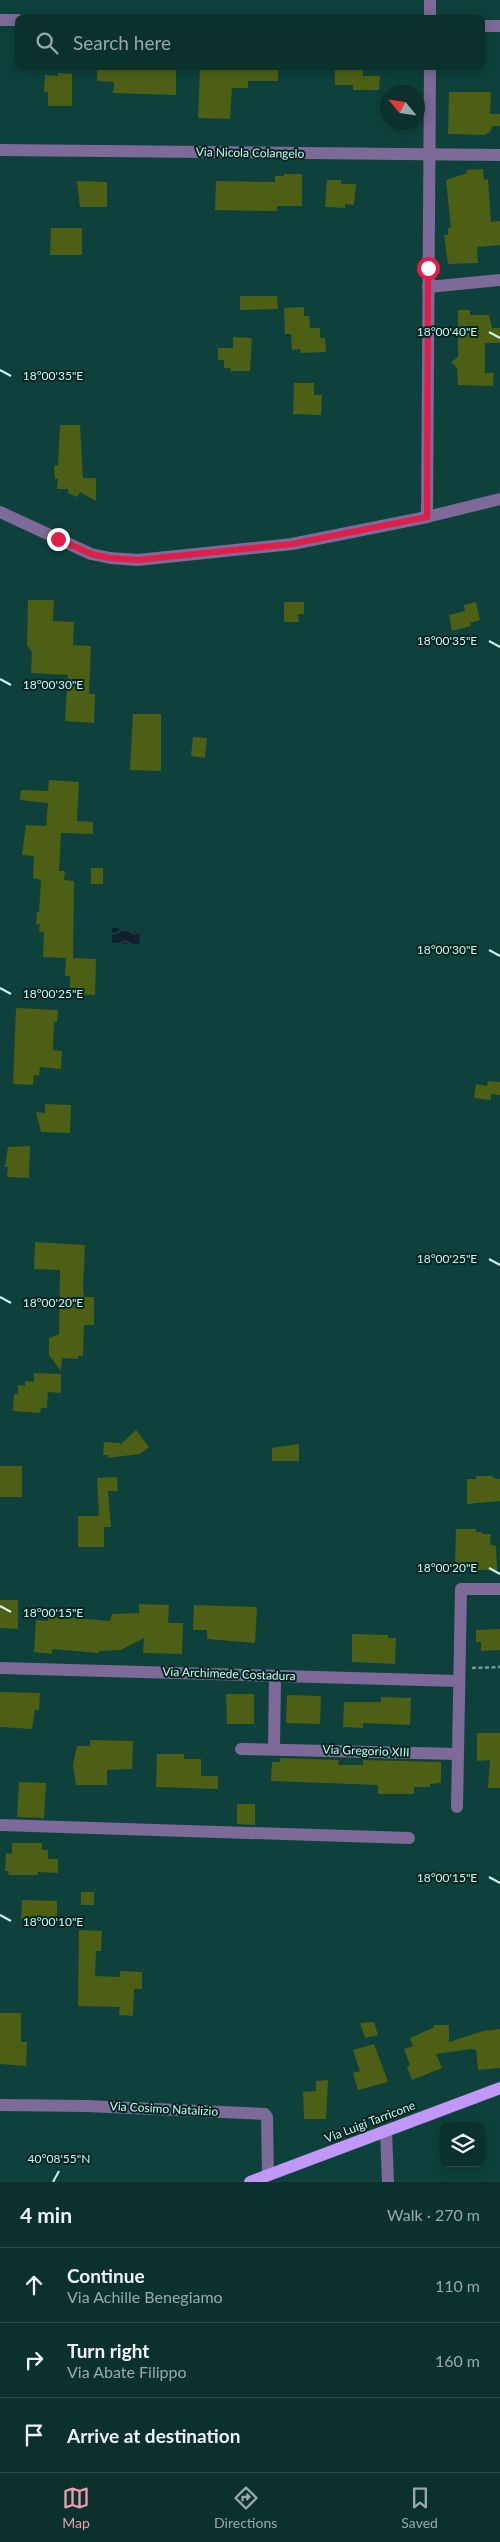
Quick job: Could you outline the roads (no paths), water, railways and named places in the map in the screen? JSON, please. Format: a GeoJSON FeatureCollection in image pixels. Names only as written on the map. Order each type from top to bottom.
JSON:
{"type":"FeatureCollection","features":[{"type":"Feature","properties":{"kind":"main road","name":"Via Luigi Tarricone"},"geometry":{"type":"LineString","coordinates":[[250,2182],[500,2088]]}},
{"type":"Feature","properties":{"kind":"street"},"geometry":{"type":"LineString","coordinates":[[430,0],[430,15]]}},
{"type":"Feature","properties":{"kind":"street"},"geometry":{"type":"LineString","coordinates":[[0,20],[15,20]]}},
{"type":"Feature","properties":{"kind":"street"},"geometry":{"type":"LineString","coordinates":[[485,26],[500,26]]}},
{"type":"Feature","properties":{"kind":"street"},"geometry":{"type":"LineString","coordinates":[[427,517],[430,70]]}},
{"type":"Feature","properties":{"kind":"street","name":"Via Nicola Colangelo"},"geometry":{"type":"LineString","coordinates":[[0,150],[500,155]]}},
{"type":"Feature","properties":{"kind":"street"},"geometry":{"type":"LineString","coordinates":[[428,287],[500,280]]}},
{"type":"Feature","properties":{"kind":"street"},"geometry":{"type":"LineString","coordinates":[[0,512],[91,554],[110,558],[138,560],[292,544],[427,517],[500,499]]}},
{"type":"Feature","properties":{"kind":"street"},"geometry":{"type":"LineString","coordinates":[[457,1806],[461,1589],[500,1589]]}},
{"type":"Feature","properties":{"kind":"street","name":"Via Archimede Costadura"},"geometry":{"type":"LineString","coordinates":[[0,1668],[275,1676],[458,1674]]}},
{"type":"Feature","properties":{"kind":"street"},"geometry":{"type":"LineString","coordinates":[[274,1748],[275,1676]]}},
{"type":"Feature","properties":{"kind":"street","name":"Via Gregorio XIII"},"geometry":{"type":"LineString","coordinates":[[241,1749],[274,1748],[458,1754]]}},
{"type":"Feature","properties":{"kind":"street"},"geometry":{"type":"LineString","coordinates":[[0,1825],[410,1838]]}},
{"type":"Feature","properties":{"kind":"street","name":"Via Cosimo Natalizio"},"geometry":{"type":"LineString","coordinates":[[0,2105],[87,2106],[265,2114],[267,2117],[268,2175]]}},
{"type":"Feature","properties":{"kind":"street"},"geometry":{"type":"LineString","coordinates":[[386,2131],[388,2182]]}},
{"type":"Feature","properties":{"kind":"water"},"geometry":{"type":"Polygon","coordinates":[[[112,928],[119,928],[119,931],[140,932],[139,944],[112,943],[112,928]]]}}]}
